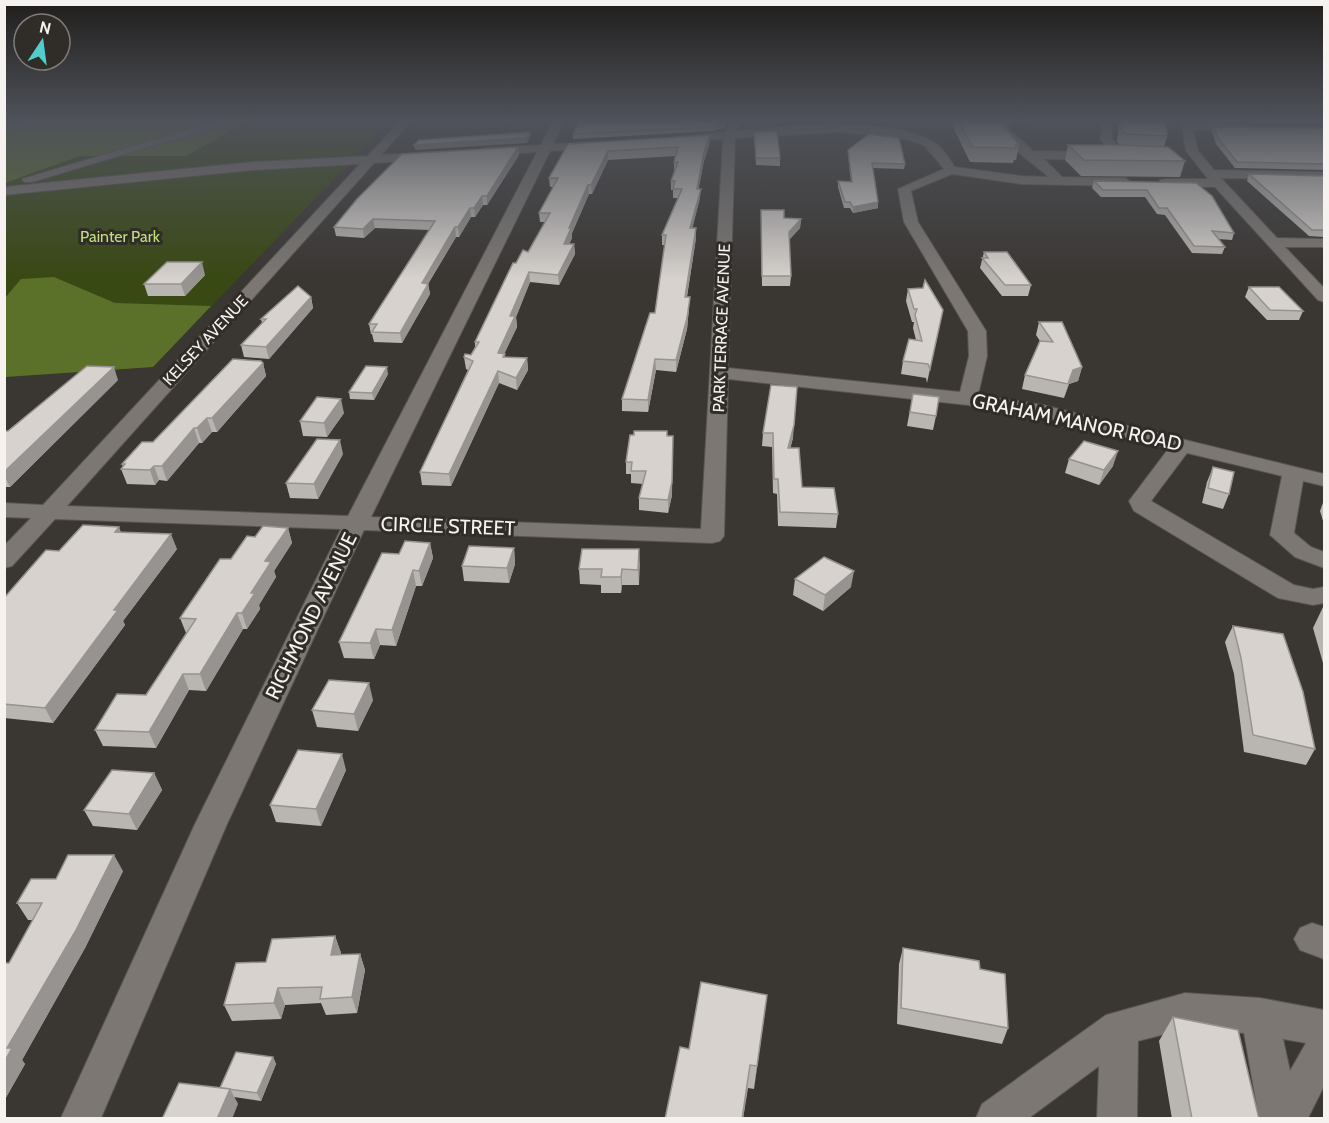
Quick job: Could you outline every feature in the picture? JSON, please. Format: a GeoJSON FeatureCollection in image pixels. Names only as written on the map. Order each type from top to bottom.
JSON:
{"type":"FeatureCollection","features":[{"type":"Feature","properties":{"kind":"street"},"geometry":{"type":"LineString","coordinates":[[4,191],[24,180],[45,173]]}},
{"type":"Feature","properties":{"kind":"street"},"geometry":{"type":"LineString","coordinates":[[4,191],[176,173]]}},
{"type":"Feature","properties":{"kind":"street","name":"KELSEY AVENUE"},"geometry":{"type":"LineString","coordinates":[[4,561],[358,173]]}},
{"type":"Feature","properties":{"kind":"street","name":"RICHMOND AVENUE"},"geometry":{"type":"LineString","coordinates":[[81,1119],[211,824],[356,523],[533,173]]}},
{"type":"Feature","properties":{"kind":"street","name":"PARK TERRACE AVENUE"},"geometry":{"type":"LineString","coordinates":[[712,536],[730,173]]}},
{"type":"Feature","properties":{"kind":"street"},"geometry":{"type":"LineString","coordinates":[[943,173],[904,189],[911,222],[977,331],[978,356],[968,399]]}},
{"type":"Feature","properties":{"kind":"street"},"geometry":{"type":"LineString","coordinates":[[975,173],[1021,180],[1150,182],[1213,178],[1324,176]]}},
{"type":"Feature","properties":{"kind":"street"},"geometry":{"type":"LineString","coordinates":[[1052,173],[1059,181]]}},
{"type":"Feature","properties":{"kind":"street"},"geometry":{"type":"LineString","coordinates":[[1208,173],[1324,297]]}},
{"type":"Feature","properties":{"kind":"street"},"geometry":{"type":"LineString","coordinates":[[1274,242],[1324,243]]}},
{"type":"Feature","properties":{"kind":"street","name":"GRAHAM MANOR ROAD"},"geometry":{"type":"LineString","coordinates":[[719,373],[968,399],[1043,411],[1324,480]]}},
{"type":"Feature","properties":{"kind":"street"},"geometry":{"type":"LineString","coordinates":[[1183,444],[1140,501],[1142,506],[1287,592],[1313,597],[1324,596]]}},
{"type":"Feature","properties":{"kind":"street"},"geometry":{"type":"LineString","coordinates":[[1294,472],[1282,535],[1303,552],[1324,561]]}},
{"type":"Feature","properties":{"kind":"street","name":"CIRCLE STREET"},"geometry":{"type":"LineString","coordinates":[[4,510],[712,536]]}},
{"type":"Feature","properties":{"kind":"street"},"geometry":{"type":"LineString","coordinates":[[996,1119],[1119,1028],[1185,1011],[1260,1016],[1324,1028]]}},
{"type":"Feature","properties":{"kind":"street"},"geometry":{"type":"LineString","coordinates":[[1260,1016],[1279,1119]]}},
{"type":"Feature","properties":{"kind":"street"},"geometry":{"type":"LineString","coordinates":[[1118,1119],[1119,1028]]}},
{"type":"Feature","properties":{"kind":"street"},"geometry":{"type":"LineString","coordinates":[[1286,1119],[1321,1061]]}},
{"type":"Feature","properties":{"kind":"green space","name":"Painter Park"},"geometry":{"type":"Polygon","coordinates":[[[4,173],[340,173],[153,367],[5,377],[4,173]]]}},
{"type":"Feature","properties":{"kind":"green space"},"geometry":{"type":"Polygon","coordinates":[[[5,173],[32,173],[5,183],[5,173]]]}},
{"type":"Feature","properties":{"kind":"green space"},"geometry":{"type":"Polygon","coordinates":[[[54,277],[115,303],[211,306],[153,367],[5,377],[5,298],[21,279],[54,277]]]}},
{"type":"Feature","properties":{"kind":"building"},"geometry":{"type":"Polygon","coordinates":[[[383,173],[501,173],[487,196],[482,196],[474,208],[470,208],[458,227],[455,227],[422,283],[428,284],[400,333],[372,332],[377,324],[369,324],[435,221],[373,219],[363,229],[334,227],[383,173]]]}},
{"type":"Feature","properties":{"kind":"building"},"geometry":{"type":"Polygon","coordinates":[[[552,173],[597,173],[591,185],[588,185],[569,228],[571,228],[564,244],[574,244],[558,275],[529,272],[510,316],[515,316],[498,353],[505,354],[503,357],[527,358],[516,378],[498,371],[449,474],[420,472],[473,361],[464,357],[465,354],[471,355],[479,342],[475,342],[513,263],[516,263],[523,250],[528,252],[550,213],[539,213],[558,178],[549,178],[552,173]]]}},
{"type":"Feature","properties":{"kind":"building"},"geometry":{"type":"Polygon","coordinates":[[[674,173],[700,173],[697,189],[701,189],[690,228],[696,228],[685,297],[690,297],[687,318],[676,360],[655,359],[648,400],[622,399],[650,313],[655,313],[666,235],[662,235],[682,189],[673,189],[675,181],[671,181],[674,173]]]}},
{"type":"Feature","properties":{"kind":"building"},"geometry":{"type":"Polygon","coordinates":[[[851,173],[874,173],[878,202],[853,207],[850,202],[845,202],[838,181],[852,182],[851,173]]]}},
{"type":"Feature","properties":{"kind":"building"},"geometry":{"type":"Polygon","coordinates":[[[1249,174],[1324,176],[1324,230],[1312,230],[1249,174]]]}},
{"type":"Feature","properties":{"kind":"building"},"geometry":{"type":"Polygon","coordinates":[[[1094,181],[1196,183],[1212,196],[1234,233],[1212,231],[1225,247],[1194,246],[1167,208],[1159,208],[1147,190],[1103,190],[1094,181]]]}},
{"type":"Feature","properties":{"kind":"building"},"geometry":{"type":"Polygon","coordinates":[[[761,210],[784,210],[784,218],[801,219],[789,232],[791,276],[762,276],[761,210]]]}},
{"type":"Feature","properties":{"kind":"building"},"geometry":{"type":"Polygon","coordinates":[[[984,252],[1007,252],[1031,285],[1005,285],[982,258],[988,258],[984,252]]]}},
{"type":"Feature","properties":{"kind":"building"},"geometry":{"type":"Polygon","coordinates":[[[167,262],[202,262],[181,284],[144,284],[167,262]]]}},
{"type":"Feature","properties":{"kind":"building"},"geometry":{"type":"Polygon","coordinates":[[[925,280],[943,310],[930,369],[928,364],[903,361],[909,339],[922,341],[915,315],[917,309],[914,309],[908,289],[923,288],[925,280]]]}},
{"type":"Feature","properties":{"kind":"building"},"geometry":{"type":"Polygon","coordinates":[[[298,286],[311,297],[266,347],[241,345],[266,319],[261,319],[298,286]]]}},
{"type":"Feature","properties":{"kind":"building"},"geometry":{"type":"Polygon","coordinates":[[[1249,287],[1279,287],[1303,311],[1270,310],[1249,287]]]}},
{"type":"Feature","properties":{"kind":"building"},"geometry":{"type":"Polygon","coordinates":[[[1039,322],[1062,322],[1082,367],[1073,370],[1068,384],[1025,375],[1040,341],[1053,342],[1039,322]]]}},
{"type":"Feature","properties":{"kind":"building"},"geometry":{"type":"Polygon","coordinates":[[[233,359],[263,363],[212,418],[207,418],[197,428],[194,428],[162,466],[154,466],[150,470],[121,469],[125,464],[122,464],[142,442],[153,442],[233,359]]]}},
{"type":"Feature","properties":{"kind":"building"},"geometry":{"type":"Polygon","coordinates":[[[87,366],[114,367],[4,472],[4,431],[8,431],[87,366]]]}},
{"type":"Feature","properties":{"kind":"building"},"geometry":{"type":"Polygon","coordinates":[[[366,366],[387,367],[372,393],[349,392],[366,366]]]}},
{"type":"Feature","properties":{"kind":"building"},"geometry":{"type":"Polygon","coordinates":[[[771,385],[797,387],[794,425],[788,448],[799,448],[802,487],[834,488],[838,514],[780,512],[778,479],[774,479],[773,433],[763,433],[771,385]]]}},
{"type":"Feature","properties":{"kind":"building"},"geometry":{"type":"Polygon","coordinates":[[[913,394],[939,397],[936,416],[910,412],[913,394]]]}},
{"type":"Feature","properties":{"kind":"building"},"geometry":{"type":"Polygon","coordinates":[[[317,397],[341,399],[324,423],[300,421],[317,397]]]}},
{"type":"Feature","properties":{"kind":"building"},"geometry":{"type":"Polygon","coordinates":[[[634,431],[667,431],[667,436],[673,436],[672,482],[668,500],[639,498],[646,471],[631,471],[632,462],[626,462],[630,435],[634,435],[634,431]]]}},
{"type":"Feature","properties":{"kind":"building"},"geometry":{"type":"Polygon","coordinates":[[[317,439],[340,440],[314,484],[286,483],[317,439]]]}},
{"type":"Feature","properties":{"kind":"building"},"geometry":{"type":"Polygon","coordinates":[[[1084,441],[1118,451],[1104,470],[1069,459],[1084,441]]]}},
{"type":"Feature","properties":{"kind":"building"},"geometry":{"type":"Polygon","coordinates":[[[1213,467],[1234,472],[1229,494],[1208,488],[1213,467]]]}},
{"type":"Feature","properties":{"kind":"building"},"geometry":{"type":"Polygon","coordinates":[[[83,525],[119,527],[115,532],[171,534],[45,708],[4,704],[4,598],[46,550],[59,551],[83,525]]]}},
{"type":"Feature","properties":{"kind":"building"},"geometry":{"type":"Polygon","coordinates":[[[263,526],[288,528],[265,561],[271,562],[251,593],[255,593],[242,613],[237,613],[200,674],[183,674],[149,732],[95,730],[117,694],[146,695],[196,619],[180,618],[220,559],[231,559],[247,536],[255,537],[263,526]]]}},
{"type":"Feature","properties":{"kind":"building"},"geometry":{"type":"Polygon","coordinates":[[[405,541],[430,543],[419,571],[413,570],[392,630],[376,629],[370,643],[339,642],[382,553],[399,554],[405,541]]]}},
{"type":"Feature","properties":{"kind":"building"},"geometry":{"type":"Polygon","coordinates":[[[469,546],[514,548],[507,568],[462,566],[469,546]]]}},
{"type":"Feature","properties":{"kind":"building"},"geometry":{"type":"Polygon","coordinates":[[[582,549],[639,549],[638,570],[622,569],[621,577],[601,577],[602,569],[579,569],[582,549]]]}},
{"type":"Feature","properties":{"kind":"building"},"geometry":{"type":"Polygon","coordinates":[[[824,557],[854,571],[825,595],[795,579],[824,557]]]}},
{"type":"Feature","properties":{"kind":"building"},"geometry":{"type":"Polygon","coordinates":[[[1233,626],[1283,634],[1303,692],[1315,749],[1253,735],[1241,658],[1233,626]]]}},
{"type":"Feature","properties":{"kind":"building"},"geometry":{"type":"Polygon","coordinates":[[[329,680],[369,683],[354,714],[312,710],[329,680]]]}},
{"type":"Feature","properties":{"kind":"building"},"geometry":{"type":"Polygon","coordinates":[[[298,750],[342,754],[316,809],[270,805],[298,750]]]}},
{"type":"Feature","properties":{"kind":"building"},"geometry":{"type":"Polygon","coordinates":[[[112,770],[154,773],[129,814],[84,810],[112,770]]]}},
{"type":"Feature","properties":{"kind":"building"},"geometry":{"type":"Polygon","coordinates":[[[68,855],[114,855],[75,932],[7,1048],[12,1048],[4,1062],[4,963],[9,963],[42,903],[17,903],[31,879],[56,879],[68,855]]]}},
{"type":"Feature","properties":{"kind":"building"},"geometry":{"type":"Polygon","coordinates":[[[335,936],[331,955],[360,954],[352,997],[320,999],[322,987],[278,988],[274,1003],[224,1005],[236,963],[266,962],[272,939],[335,936]]]}},
{"type":"Feature","properties":{"kind":"building"},"geometry":{"type":"Polygon","coordinates":[[[903,948],[979,961],[980,969],[1005,974],[1008,1028],[901,1008],[903,948]]]}},
{"type":"Feature","properties":{"kind":"building"},"geometry":{"type":"Polygon","coordinates":[[[701,982],[767,995],[757,1066],[750,1065],[742,1119],[665,1119],[680,1047],[689,1049],[701,982]]]}},
{"type":"Feature","properties":{"kind":"building"},"geometry":{"type":"Polygon","coordinates":[[[1173,1017],[1238,1030],[1259,1119],[1192,1119],[1173,1017]]]}},
{"type":"Feature","properties":{"kind":"building"},"geometry":{"type":"Polygon","coordinates":[[[236,1052],[273,1057],[257,1093],[220,1088],[236,1052]]]}},
{"type":"Feature","properties":{"kind":"building"},"geometry":{"type":"Polygon","coordinates":[[[179,1083],[230,1089],[217,1119],[162,1119],[179,1083]]]}}]}
